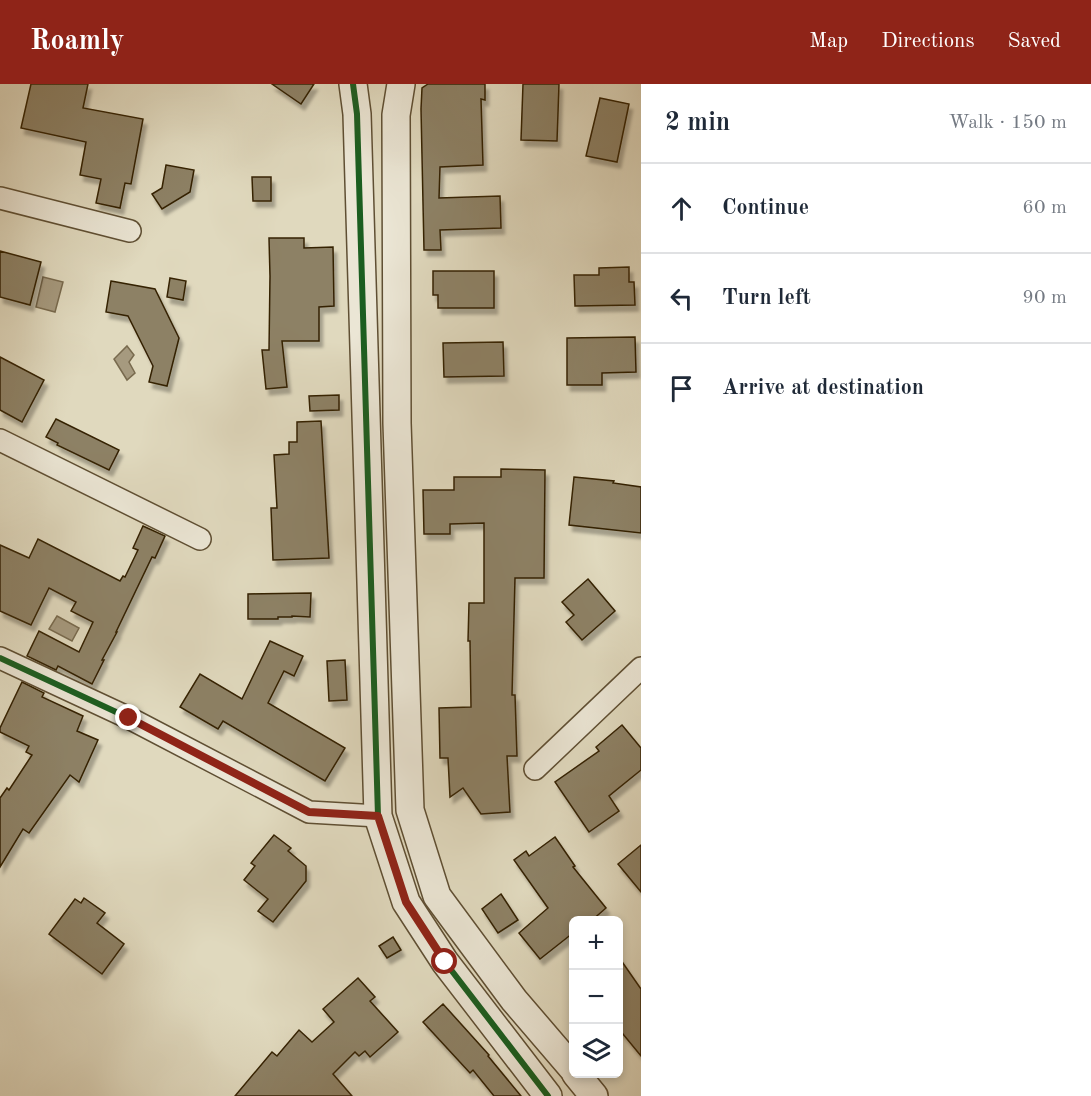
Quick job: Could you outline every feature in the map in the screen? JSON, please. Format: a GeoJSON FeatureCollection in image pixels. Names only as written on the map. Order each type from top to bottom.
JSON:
{"type":"FeatureCollection","features":[{"type":"Feature","properties":{"kind":"street"},"geometry":{"type":"LineString","coordinates":[[353,84],[357,114],[378,816],[406,902],[445,962],[548,1096]]}},
{"type":"Feature","properties":{"kind":"street"},"geometry":{"type":"LineString","coordinates":[[401,84],[396,115],[397,423],[410,810],[437,896],[514,1000],[569,1065]]}},
{"type":"Feature","properties":{"kind":"street"},"geometry":{"type":"LineString","coordinates":[[0,198],[130,231]]}},
{"type":"Feature","properties":{"kind":"street"},"geometry":{"type":"LineString","coordinates":[[0,440],[201,539]]}},
{"type":"Feature","properties":{"kind":"street"},"geometry":{"type":"LineString","coordinates":[[0,658],[129,718],[309,812],[378,816]]}},
{"type":"Feature","properties":{"kind":"street"},"geometry":{"type":"LineString","coordinates":[[535,769],[641,668]]}},
{"type":"Feature","properties":{"kind":"street"},"geometry":{"type":"LineString","coordinates":[[580,1078],[594,1096]]}},
{"type":"Feature","properties":{"kind":"shaded area"},"geometry":{"type":"Polygon","coordinates":[[[43,277],[63,282],[55,312],[36,307],[43,277]]]}},
{"type":"Feature","properties":{"kind":"shaded area"},"geometry":{"type":"Polygon","coordinates":[[[127,346],[134,355],[129,362],[135,373],[127,380],[114,359],[127,346]]]}},
{"type":"Feature","properties":{"kind":"shaded area"},"geometry":{"type":"Polygon","coordinates":[[[57,616],[79,628],[72,641],[49,629],[57,616]]]}},
{"type":"Feature","properties":{"kind":"building"},"geometry":{"type":"Polygon","coordinates":[[[31,84],[88,84],[83,108],[143,119],[131,184],[125,183],[120,208],[96,203],[101,179],[80,175],[86,142],[21,128],[31,84]]]}},
{"type":"Feature","properties":{"kind":"building"},"geometry":{"type":"Polygon","coordinates":[[[272,84],[314,84],[301,104],[272,84]]]}},
{"type":"Feature","properties":{"kind":"building"},"geometry":{"type":"Polygon","coordinates":[[[428,84],[485,84],[485,100],[481,99],[483,165],[440,167],[439,198],[500,196],[501,228],[440,230],[441,250],[424,250],[421,109],[422,88],[428,84]]]}},
{"type":"Feature","properties":{"kind":"building"},"geometry":{"type":"Polygon","coordinates":[[[523,84],[559,84],[557,141],[521,140],[523,84]]]}},
{"type":"Feature","properties":{"kind":"building"},"geometry":{"type":"Polygon","coordinates":[[[600,98],[629,104],[617,162],[586,156],[600,98]]]}},
{"type":"Feature","properties":{"kind":"building"},"geometry":{"type":"Polygon","coordinates":[[[166,165],[194,170],[190,192],[162,209],[152,194],[162,188],[166,165]]]}},
{"type":"Feature","properties":{"kind":"building"},"geometry":{"type":"Polygon","coordinates":[[[252,177],[271,177],[271,201],[253,201],[252,177]]]}},
{"type":"Feature","properties":{"kind":"building"},"geometry":{"type":"Polygon","coordinates":[[[269,238],[304,238],[304,248],[333,247],[334,306],[319,307],[319,341],[282,341],[287,387],[266,389],[262,350],[269,350],[269,238]]]}},
{"type":"Feature","properties":{"kind":"building"},"geometry":{"type":"Polygon","coordinates":[[[0,251],[41,262],[30,305],[0,297],[0,251]]]}},
{"type":"Feature","properties":{"kind":"building"},"geometry":{"type":"Polygon","coordinates":[[[629,267],[629,282],[634,282],[635,305],[575,306],[574,275],[599,275],[599,268],[629,267]]]}},
{"type":"Feature","properties":{"kind":"building"},"geometry":{"type":"Polygon","coordinates":[[[433,271],[494,271],[494,308],[438,308],[438,295],[433,295],[433,271]]]}},
{"type":"Feature","properties":{"kind":"building"},"geometry":{"type":"Polygon","coordinates":[[[170,278],[186,281],[183,300],[167,297],[170,278]]]}},
{"type":"Feature","properties":{"kind":"building"},"geometry":{"type":"Polygon","coordinates":[[[111,281],[155,289],[179,338],[167,386],[149,382],[153,366],[128,316],[106,312],[111,281]]]}},
{"type":"Feature","properties":{"kind":"building"},"geometry":{"type":"Polygon","coordinates":[[[635,337],[636,372],[602,373],[602,385],[567,385],[567,338],[635,337]]]}},
{"type":"Feature","properties":{"kind":"building"},"geometry":{"type":"Polygon","coordinates":[[[503,342],[504,376],[444,377],[443,343],[503,342]]]}},
{"type":"Feature","properties":{"kind":"building"},"geometry":{"type":"Polygon","coordinates":[[[0,357],[44,380],[22,422],[0,410],[0,357]]]}},
{"type":"Feature","properties":{"kind":"building"},"geometry":{"type":"Polygon","coordinates":[[[339,395],[339,410],[310,411],[309,396],[339,395]]]}},
{"type":"Feature","properties":{"kind":"building"},"geometry":{"type":"Polygon","coordinates":[[[56,419],[119,450],[109,470],[57,445],[58,443],[46,437],[56,419]]]}},
{"type":"Feature","properties":{"kind":"building"},"geometry":{"type":"Polygon","coordinates":[[[321,421],[329,558],[273,560],[271,508],[277,508],[274,455],[289,454],[289,442],[297,442],[297,422],[321,421]]]}},
{"type":"Feature","properties":{"kind":"building"},"geometry":{"type":"Polygon","coordinates":[[[501,469],[545,470],[544,578],[515,578],[512,695],[515,695],[517,756],[507,756],[510,812],[481,814],[463,788],[450,797],[448,758],[440,758],[439,708],[471,707],[469,603],[484,603],[484,523],[450,524],[450,534],[424,534],[423,490],[454,490],[454,477],[501,477],[501,469]]]}},
{"type":"Feature","properties":{"kind":"building"},"geometry":{"type":"Polygon","coordinates":[[[574,477],[614,481],[613,483],[641,487],[641,533],[569,525],[574,477]]]}},
{"type":"Feature","properties":{"kind":"building"},"geometry":{"type":"Polygon","coordinates":[[[143,526],[165,536],[155,558],[152,557],[92,684],[58,666],[56,670],[27,656],[39,631],[79,652],[93,622],[71,611],[76,602],[49,588],[31,625],[0,611],[0,545],[29,558],[38,539],[120,581],[123,576],[125,577],[138,550],[133,548],[143,526]]]}},
{"type":"Feature","properties":{"kind":"building"},"geometry":{"type":"Polygon","coordinates":[[[588,579],[615,611],[582,640],[566,622],[574,615],[562,602],[588,579]]]}},
{"type":"Feature","properties":{"kind":"building"},"geometry":{"type":"Polygon","coordinates":[[[311,593],[310,617],[248,619],[248,594],[311,593]]]}},
{"type":"Feature","properties":{"kind":"building"},"geometry":{"type":"Polygon","coordinates":[[[270,641],[303,656],[294,676],[284,671],[268,703],[345,748],[325,781],[223,721],[218,729],[180,707],[200,674],[242,699],[270,641]]]}},
{"type":"Feature","properties":{"kind":"building"},"geometry":{"type":"Polygon","coordinates":[[[345,660],[347,700],[329,701],[327,661],[345,660]]]}},
{"type":"Feature","properties":{"kind":"building"},"geometry":{"type":"Polygon","coordinates":[[[22,682],[44,693],[42,697],[83,716],[77,731],[98,740],[79,782],[70,775],[29,833],[23,829],[0,867],[0,798],[7,788],[9,790],[32,755],[26,752],[29,746],[0,732],[22,682]]]}},
{"type":"Feature","properties":{"kind":"building"},"geometry":{"type":"Polygon","coordinates":[[[622,725],[641,748],[641,770],[609,796],[619,811],[589,832],[555,782],[599,751],[596,747],[622,725]]]}},
{"type":"Feature","properties":{"kind":"building"},"geometry":{"type":"Polygon","coordinates":[[[274,835],[291,848],[288,851],[306,866],[306,881],[273,922],[258,911],[268,899],[244,880],[255,866],[251,863],[274,835]]]}},
{"type":"Feature","properties":{"kind":"building"},"geometry":{"type":"Polygon","coordinates":[[[555,837],[575,866],[573,867],[606,908],[597,916],[569,916],[569,936],[540,959],[519,933],[548,908],[514,860],[526,851],[529,856],[555,837]]]}},
{"type":"Feature","properties":{"kind":"building"},"geometry":{"type":"Polygon","coordinates":[[[641,845],[641,892],[618,864],[641,845]]]}},
{"type":"Feature","properties":{"kind":"building"},"geometry":{"type":"Polygon","coordinates":[[[501,894],[518,920],[498,933],[482,909],[501,894]]]}},
{"type":"Feature","properties":{"kind":"building"},"geometry":{"type":"Polygon","coordinates":[[[84,898],[105,913],[97,923],[124,944],[102,974],[49,934],[75,899],[81,903],[84,898]]]}},
{"type":"Feature","properties":{"kind":"building"},"geometry":{"type":"Polygon","coordinates":[[[393,937],[401,950],[387,958],[379,946],[393,937]]]}},
{"type":"Feature","properties":{"kind":"building"},"geometry":{"type":"Polygon","coordinates":[[[623,963],[641,989],[641,1056],[623,1034],[623,963]]]}},
{"type":"Feature","properties":{"kind":"building"},"geometry":{"type":"Polygon","coordinates":[[[358,978],[375,997],[370,1001],[398,1032],[370,1057],[365,1051],[359,1056],[355,1052],[333,1074],[352,1096],[235,1096],[272,1052],[277,1056],[299,1030],[312,1042],[334,1022],[323,1009],[358,978]]]}},
{"type":"Feature","properties":{"kind":"building"},"geometry":{"type":"Polygon","coordinates":[[[443,1004],[489,1055],[521,1096],[494,1096],[473,1070],[470,1073],[423,1022],[443,1004]]]}},
{"type":"Feature","properties":{"kind":"cycle path"},"geometry":{"type":"LineString","coordinates":[[353,84],[357,114],[378,816],[406,902],[445,962],[548,1096]]}},
{"type":"Feature","properties":{"kind":"cycle path"},"geometry":{"type":"LineString","coordinates":[[0,658],[129,718],[309,812],[378,816]]}},
{"type":"Feature","properties":{"kind":"route"},"geometry":{"type":"LineString","coordinates":[[129,718],[309,812],[378,816],[406,902],[445,962]]}}]}
